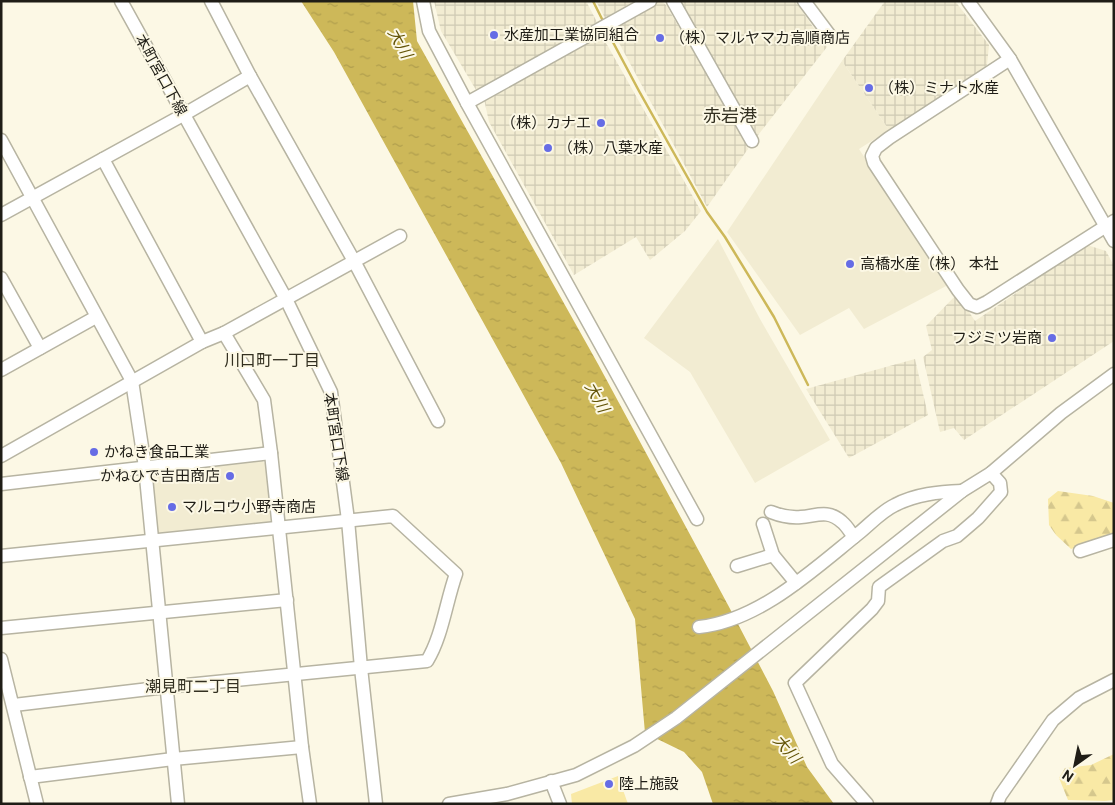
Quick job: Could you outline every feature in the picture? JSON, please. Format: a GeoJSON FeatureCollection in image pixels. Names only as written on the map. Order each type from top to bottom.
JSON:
{"type":"FeatureCollection","features":[{"type":"Feature","properties":{"kind":"street","name":"本町宮口下線"},"geometry":{"type":"LineString","coordinates":[[121,1],[286,299],[331,392],[348,520],[361,668],[376,804]]}},
{"type":"Feature","properties":{"kind":"street"},"geometry":{"type":"LineString","coordinates":[[210,1],[354,261],[438,421]]}},
{"type":"Feature","properties":{"kind":"street"},"geometry":{"type":"LineString","coordinates":[[424,1],[429,31],[697,519]]}},
{"type":"Feature","properties":{"kind":"street"},"geometry":{"type":"LineString","coordinates":[[467,103],[650,1]]}},
{"type":"Feature","properties":{"kind":"street"},"geometry":{"type":"LineString","coordinates":[[673,1],[752,142]]}},
{"type":"Feature","properties":{"kind":"street"},"geometry":{"type":"LineString","coordinates":[[804,1],[831,37]]}},
{"type":"Feature","properties":{"kind":"street"},"geometry":{"type":"LineString","coordinates":[[968,1],[1010,58],[1110,223],[1114,241]]}},
{"type":"Feature","properties":{"kind":"street"},"geometry":{"type":"LineString","coordinates":[[1010,58],[876,148],[872,156],[874,163],[958,290],[969,304],[977,307],[1110,223]]}},
{"type":"Feature","properties":{"kind":"street"},"geometry":{"type":"LineString","coordinates":[[1,215],[250,76]]}},
{"type":"Feature","properties":{"kind":"street"},"geometry":{"type":"LineString","coordinates":[[1,140],[4,153],[33,198],[132,381],[145,467],[178,804]]}},
{"type":"Feature","properties":{"kind":"street"},"geometry":{"type":"LineString","coordinates":[[103,158],[202,342]]}},
{"type":"Feature","properties":{"kind":"street"},"geometry":{"type":"LineString","coordinates":[[1,456],[202,342],[224,333],[400,236]]}},
{"type":"Feature","properties":{"kind":"street"},"geometry":{"type":"LineString","coordinates":[[1,278],[40,348]]}},
{"type":"Feature","properties":{"kind":"street"},"geometry":{"type":"LineString","coordinates":[[1,370],[96,317]]}},
{"type":"Feature","properties":{"kind":"street"},"geometry":{"type":"LineString","coordinates":[[224,333],[264,400],[272,453],[294,675],[310,804]]}},
{"type":"Feature","properties":{"kind":"street"},"geometry":{"type":"LineString","coordinates":[[449,804],[508,794],[576,775],[634,746],[676,718],[962,492],[991,473],[1061,413],[1114,374]]}},
{"type":"Feature","properties":{"kind":"street"},"geometry":{"type":"LineString","coordinates":[[1,484],[272,453]]}},
{"type":"Feature","properties":{"kind":"street"},"geometry":{"type":"LineString","coordinates":[[868,804],[832,764],[795,683],[872,609],[878,601],[878,588],[943,541],[957,536],[978,518],[1001,492],[1000,483],[991,473]]}},
{"type":"Feature","properties":{"kind":"street"},"geometry":{"type":"LineString","coordinates":[[699,627],[714,626],[731,621],[768,602],[796,583],[894,505],[930,493],[962,492]]}},
{"type":"Feature","properties":{"kind":"street"},"geometry":{"type":"LineString","coordinates":[[771,512],[787,517],[803,517],[818,514],[835,517],[842,522],[854,537]]}},
{"type":"Feature","properties":{"kind":"street"},"geometry":{"type":"LineString","coordinates":[[1,556],[393,516],[456,574],[448,595],[434,650],[427,662],[166,687],[14,705]]}},
{"type":"Feature","properties":{"kind":"street"},"geometry":{"type":"LineString","coordinates":[[763,524],[773,555],[796,583]]}},
{"type":"Feature","properties":{"kind":"street"},"geometry":{"type":"LineString","coordinates":[[1080,550],[1114,540]]}},
{"type":"Feature","properties":{"kind":"street"},"geometry":{"type":"LineString","coordinates":[[737,566],[773,555]]}},
{"type":"Feature","properties":{"kind":"street"},"geometry":{"type":"LineString","coordinates":[[1,628],[286,600]]}},
{"type":"Feature","properties":{"kind":"street"},"geometry":{"type":"LineString","coordinates":[[1,659],[14,705],[37,804]]}},
{"type":"Feature","properties":{"kind":"street"},"geometry":{"type":"LineString","coordinates":[[997,804],[1053,720],[1079,698],[1114,680]]}},
{"type":"Feature","properties":{"kind":"street"},"geometry":{"type":"LineString","coordinates":[[30,777],[173,759],[302,746]]}},
{"type":"Feature","properties":{"kind":"street"},"geometry":{"type":"LineString","coordinates":[[551,781],[560,804]]}},
{"type":"Feature","properties":{"kind":"shaded area"},"geometry":{"type":"Polygon","coordinates":[[[434,1],[586,1],[597,22],[485,87],[476,90],[441,31],[434,1]]]}},
{"type":"Feature","properties":{"kind":"shaded area"},"geometry":{"type":"Polygon","coordinates":[[[596,1],[634,1],[605,18],[596,1]]]}},
{"type":"Feature","properties":{"kind":"shaded area"},"geometry":{"type":"Polygon","coordinates":[[[656,1],[661,1],[666,5],[748,149],[707,207],[611,28],[656,1]]]}},
{"type":"Feature","properties":{"kind":"shaded area"},"geometry":{"type":"Polygon","coordinates":[[[679,1],[795,1],[827,47],[755,139],[679,1]]]}},
{"type":"Feature","properties":{"kind":"shaded area"},"geometry":{"type":"Polygon","coordinates":[[[885,1],[955,1],[989,45],[987,65],[889,130],[842,61],[885,1]]]}},
{"type":"Feature","properties":{"kind":"shaded area"},"geometry":{"type":"Polygon","coordinates":[[[601,34],[701,211],[685,231],[650,260],[636,237],[574,275],[489,122],[484,99],[601,34]]]}},
{"type":"Feature","properties":{"kind":"shaded area"},"geometry":{"type":"Polygon","coordinates":[[[842,61],[889,130],[859,149],[948,285],[864,329],[849,308],[800,335],[727,232],[842,61]]]}},
{"type":"Feature","properties":{"kind":"shaded area"},"geometry":{"type":"Polygon","coordinates":[[[718,239],[760,319],[830,440],[755,483],[690,372],[644,338],[718,239]]]}},
{"type":"Feature","properties":{"kind":"shaded area"},"geometry":{"type":"Polygon","coordinates":[[[1087,245],[1106,251],[1114,266],[1114,341],[964,440],[954,428],[940,432],[923,357],[932,350],[926,326],[957,294],[975,321],[1087,245]]]}},
{"type":"Feature","properties":{"kind":"shaded area"},"geometry":{"type":"Polygon","coordinates":[[[915,359],[928,415],[849,458],[806,389],[915,359]]]}},
{"type":"Feature","properties":{"kind":"shaded area"},"geometry":{"type":"Polygon","coordinates":[[[261,460],[268,466],[273,518],[268,523],[158,534],[149,477],[155,471],[261,460]]]}},
{"type":"Feature","properties":{"kind":"green space"},"geometry":{"type":"Polygon","coordinates":[[[1058,491],[1093,496],[1114,503],[1114,534],[1071,549],[1056,535],[1049,525],[1048,499],[1058,491]]]}},
{"type":"Feature","properties":{"kind":"green space"},"geometry":{"type":"Polygon","coordinates":[[[1114,754],[1114,800],[1068,800],[1059,778],[1065,768],[1091,765],[1114,754]]]}},
{"type":"Feature","properties":{"kind":"green space","name":"陸上施設"},"geometry":{"type":"Polygon","coordinates":[[[618,776],[628,804],[572,804],[571,794],[618,776]]]}},
{"type":"Feature","properties":{"kind":"water","name":"大川"},"geometry":{"type":"Polygon","coordinates":[[[301,1],[413,1],[417,41],[598,364],[728,605],[773,691],[807,767],[834,804],[713,804],[702,772],[684,752],[645,733],[635,619],[561,463],[334,52],[301,1]]]}},
{"type":"Feature","properties":{"kind":"waterway"},"geometry":{"type":"LineString","coordinates":[[593,1],[604,23]]}},
{"type":"Feature","properties":{"kind":"waterway"},"geometry":{"type":"LineString","coordinates":[[607,31],[707,212],[725,237],[774,317],[808,385]]}},
{"type":"Feature","properties":{"kind":"place","name":"水産加工業協同組合"},"geometry":{"type":"Point","coordinates":[494,35]}},
{"type":"Feature","properties":{"kind":"place","name":"（株）マルヤマカ高順商店"},"geometry":{"type":"Point","coordinates":[660,38]}},
{"type":"Feature","properties":{"kind":"place","name":"（株）ミナト水産"},"geometry":{"type":"Point","coordinates":[869,88]}},
{"type":"Feature","properties":{"kind":"place","name":"（株）カナエ"},"geometry":{"type":"Point","coordinates":[601,123]}},
{"type":"Feature","properties":{"kind":"place","name":"（株）八葉水産"},"geometry":{"type":"Point","coordinates":[548,148]}},
{"type":"Feature","properties":{"kind":"place","name":"高橋水産（株） 本社"},"geometry":{"type":"Point","coordinates":[850,264]}},
{"type":"Feature","properties":{"kind":"place","name":"フジミツ岩商"},"geometry":{"type":"Point","coordinates":[1052,338]}},
{"type":"Feature","properties":{"kind":"place","name":"かねき食品工業"},"geometry":{"type":"Point","coordinates":[94,452]}},
{"type":"Feature","properties":{"kind":"place","name":"かねひで吉田商店"},"geometry":{"type":"Point","coordinates":[230,476]}},
{"type":"Feature","properties":{"kind":"place","name":"マルコウ小野寺商店"},"geometry":{"type":"Point","coordinates":[172,507]}},
{"type":"Feature","properties":{"kind":"place","name":"陸上施設"},"geometry":{"type":"Point","coordinates":[609,784]}},
{"type":"Feature","properties":{"kind":"district","name":"赤岩港"},"geometry":{"type":"Point","coordinates":[730,115]}},
{"type":"Feature","properties":{"kind":"district","name":"川口町一丁目"},"geometry":{"type":"Point","coordinates":[272,360]}},
{"type":"Feature","properties":{"kind":"district","name":"潮見町二丁目"},"geometry":{"type":"Point","coordinates":[193,686]}}]}
